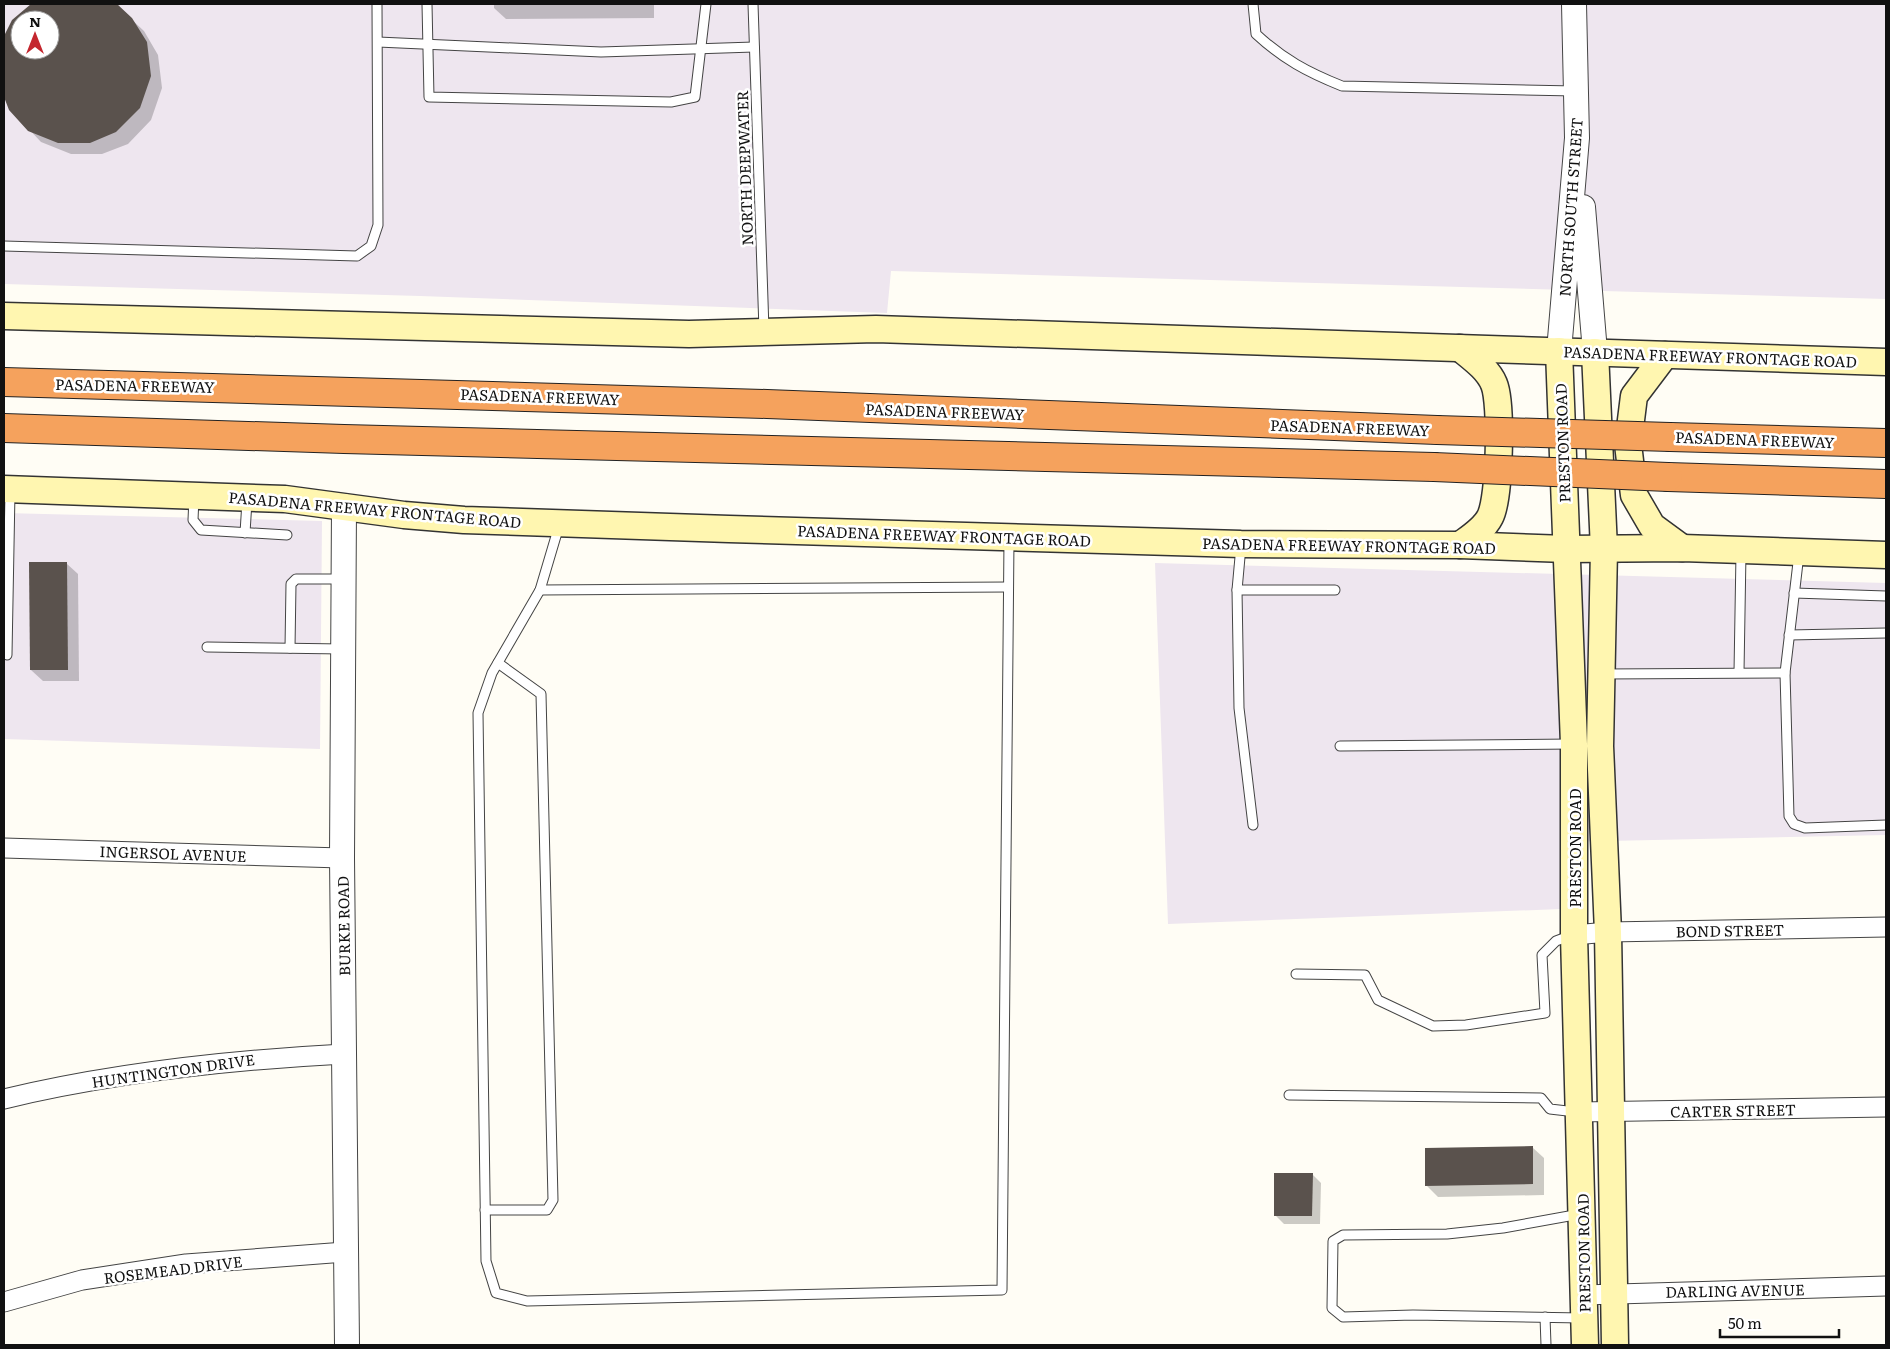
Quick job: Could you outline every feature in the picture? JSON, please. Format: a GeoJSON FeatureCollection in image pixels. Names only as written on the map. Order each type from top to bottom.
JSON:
{"type":"FeatureCollection","features":[{"type":"Feature","properties":{"kind":"highway","name":"PASADENA FREEWAY"},"geometry":{"type":"LineString","coordinates":[[4,382],[757,403],[1438,430],[1886,442]]}},
{"type":"Feature","properties":{"kind":"highway"},"geometry":{"type":"LineString","coordinates":[[4,428],[344,440],[1434,467],[1886,484]]}},
{"type":"Feature","properties":{"kind":"main road","name":"PASADENA FREEWAY FRONTAGE ROAD"},"geometry":{"type":"LineString","coordinates":[[4,316],[689,334],[764,330],[876,329],[1886,362]]}},
{"type":"Feature","properties":{"kind":"main road"},"geometry":{"type":"LineString","coordinates":[[1460,348],[1484,369],[1494,384],[1498,402],[1497,494],[1490,517],[1478,532],[1460,545]]}},
{"type":"Feature","properties":{"kind":"main road","name":"PRESTON ROAD"},"geometry":{"type":"LineString","coordinates":[[1559,351],[1574,744],[1574,935],[1585,1345]]}},
{"type":"Feature","properties":{"kind":"main road","name":"PRESTON ROAD"},"geometry":{"type":"LineString","coordinates":[[1595,352],[1604,549],[1600,746],[1608,932],[1614,1345]]}},
{"type":"Feature","properties":{"kind":"main road"},"geometry":{"type":"LineString","coordinates":[[1665,355],[1634,396],[1628,444],[1634,495],[1652,526],[1682,548]]}},
{"type":"Feature","properties":{"kind":"main road","name":"PASADENA FREEWAY FRONTAGE ROAD"},"geometry":{"type":"LineString","coordinates":[[7,490],[248,497],[464,520],[1241,544],[1460,545],[1566,549],[1682,548],[1886,555]]}},
{"type":"Feature","properties":{"kind":"main road"},"geometry":{"type":"LineString","coordinates":[[1574,744],[1600,746]]}},
{"type":"Feature","properties":{"kind":"street","name":"NORTH SOUTH STREET"},"geometry":{"type":"LineString","coordinates":[[1559,351],[1577,138],[1574,4]]}},
{"type":"Feature","properties":{"kind":"street"},"geometry":{"type":"LineString","coordinates":[[1577,138],[1595,352]]}},
{"type":"Feature","properties":{"kind":"street","name":"BURKE ROAD"},"geometry":{"type":"LineString","coordinates":[[344,506],[342,858],[347,1345]]}},
{"type":"Feature","properties":{"kind":"street","name":"INGERSOL AVENUE"},"geometry":{"type":"LineString","coordinates":[[4,848],[342,858]]}},
{"type":"Feature","properties":{"kind":"street","name":"BOND STREET"},"geometry":{"type":"LineString","coordinates":[[1574,935],[1608,932],[1886,927]]}},
{"type":"Feature","properties":{"kind":"street","name":"HUNTINGTON DRIVE"},"geometry":{"type":"LineString","coordinates":[[4,1099],[112,1077],[187,1066],[260,1058],[344,1054]]}},
{"type":"Feature","properties":{"kind":"street","name":"CARTER STREET"},"geometry":{"type":"LineString","coordinates":[[1579,1112],[1610,1113],[1886,1107]]}},
{"type":"Feature","properties":{"kind":"street","name":"ROSEMEAD DRIVE"},"geometry":{"type":"LineString","coordinates":[[4,1302],[82,1280],[186,1264],[345,1252]]}},
{"type":"Feature","properties":{"kind":"street","name":"DARLING AVENUE"},"geometry":{"type":"LineString","coordinates":[[1584,1306],[1613,1293],[1886,1286]]}},
{"type":"Feature","properties":{"kind":"lane"},"geometry":{"type":"LineString","coordinates":[[4,246],[357,256],[371,246],[378,225],[377,4]]}},
{"type":"Feature","properties":{"kind":"lane"},"geometry":{"type":"LineString","coordinates":[[427,4],[429,97],[670,102],[695,97],[706,4]]}},
{"type":"Feature","properties":{"kind":"lane","name":"NORTH DEEPWATER"},"geometry":{"type":"LineString","coordinates":[[753,4],[764,330]]}},
{"type":"Feature","properties":{"kind":"lane"},"geometry":{"type":"LineString","coordinates":[[1253,4],[1256,34],[1275,52],[1308,72],[1342,86],[1576,91]]}},
{"type":"Feature","properties":{"kind":"lane"},"geometry":{"type":"LineString","coordinates":[[378,42],[601,52],[702,47],[754,47]]}},
{"type":"Feature","properties":{"kind":"lane"},"geometry":{"type":"LineString","coordinates":[[7,490],[7,655]]}},
{"type":"Feature","properties":{"kind":"lane"},"geometry":{"type":"LineString","coordinates":[[194,495],[192,520],[201,530],[288,535]]}},
{"type":"Feature","properties":{"kind":"lane"},"geometry":{"type":"LineString","coordinates":[[245,533],[248,497]]}},
{"type":"Feature","properties":{"kind":"lane"},"geometry":{"type":"LineString","coordinates":[[560,523],[540,590],[492,674],[478,713],[486,1261],[496,1293],[528,1302],[1002,1290],[1009,537]]}},
{"type":"Feature","properties":{"kind":"lane"},"geometry":{"type":"LineString","coordinates":[[1241,544],[1237,590],[1239,708],[1253,825]]}},
{"type":"Feature","properties":{"kind":"lane"},"geometry":{"type":"LineString","coordinates":[[1739,672],[1741,550]]}},
{"type":"Feature","properties":{"kind":"lane"},"geometry":{"type":"LineString","coordinates":[[1799,553],[1785,673],[1789,816],[1794,824],[1805,828],[1886,825]]}},
{"type":"Feature","properties":{"kind":"lane"},"geometry":{"type":"LineString","coordinates":[[290,648],[291,584],[296,580],[344,579]]}},
{"type":"Feature","properties":{"kind":"lane"},"geometry":{"type":"LineString","coordinates":[[540,590],[1008,587]]}},
{"type":"Feature","properties":{"kind":"lane"},"geometry":{"type":"LineString","coordinates":[[1237,590],[1335,590]]}},
{"type":"Feature","properties":{"kind":"lane"},"geometry":{"type":"LineString","coordinates":[[1794,593],[1886,596]]}},
{"type":"Feature","properties":{"kind":"lane"},"geometry":{"type":"LineString","coordinates":[[1789,635],[1886,633]]}},
{"type":"Feature","properties":{"kind":"lane"},"geometry":{"type":"LineString","coordinates":[[206,648],[343,648]]}},
{"type":"Feature","properties":{"kind":"lane"},"geometry":{"type":"LineString","coordinates":[[485,1210],[547,1210],[553,1200],[540,694],[498,663]]}},
{"type":"Feature","properties":{"kind":"lane"},"geometry":{"type":"LineString","coordinates":[[1600,674],[1785,673]]}},
{"type":"Feature","properties":{"kind":"lane"},"geometry":{"type":"LineString","coordinates":[[1340,746],[1574,744]]}},
{"type":"Feature","properties":{"kind":"lane"},"geometry":{"type":"LineString","coordinates":[[1296,974],[1365,975],[1378,1000],[1433,1026],[1486,1022],[1545,1013],[1542,954],[1556,941],[1574,935]]}},
{"type":"Feature","properties":{"kind":"lane"},"geometry":{"type":"LineString","coordinates":[[1289,1095],[1541,1098],[1550,1109],[1579,1112]]}},
{"type":"Feature","properties":{"kind":"lane"},"geometry":{"type":"LineString","coordinates":[[1582,1214],[1503,1228],[1447,1234],[1343,1235],[1333,1241],[1332,1308],[1343,1317],[1413,1315],[1545,1317],[1584,1306]]}},
{"type":"Feature","properties":{"kind":"lane"},"geometry":{"type":"LineString","coordinates":[[1545,1317],[1546,1345]]}},
{"type":"Feature","properties":{"kind":"shaded area"},"geometry":{"type":"Polygon","coordinates":[[[4,4],[1886,4],[1886,299],[891,271],[887,313],[420,296],[4,284],[4,4]]]}},
{"type":"Feature","properties":{"kind":"shaded area"},"geometry":{"type":"Polygon","coordinates":[[[4,513],[322,521],[320,749],[4,739],[4,513]]]}},
{"type":"Feature","properties":{"kind":"shaded area"},"geometry":{"type":"Polygon","coordinates":[[[1155,563],[1886,583],[1886,835],[1562,842],[1561,909],[1168,924],[1155,563]]]}},
{"type":"Feature","properties":{"kind":"building"},"geometry":{"type":"Polygon","coordinates":[[[31,4],[117,4],[132,18],[147,42],[151,76],[140,108],[116,132],[90,143],[58,143],[28,131],[9,110],[4,97],[4,36],[10,24],[10,60],[60,60],[60,10],[24,10],[31,4]]]}},
{"type":"Feature","properties":{"kind":"building"},"geometry":{"type":"Polygon","coordinates":[[[29,562],[67,562],[68,670],[30,670],[29,562]]]}},
{"type":"Feature","properties":{"kind":"building"},"geometry":{"type":"Polygon","coordinates":[[[1533,1146],[1533,1184],[1425,1186],[1425,1148],[1533,1146]]]}},
{"type":"Feature","properties":{"kind":"building"},"geometry":{"type":"Polygon","coordinates":[[[1274,1173],[1313,1173],[1312,1216],[1274,1216],[1274,1173]]]}}]}
